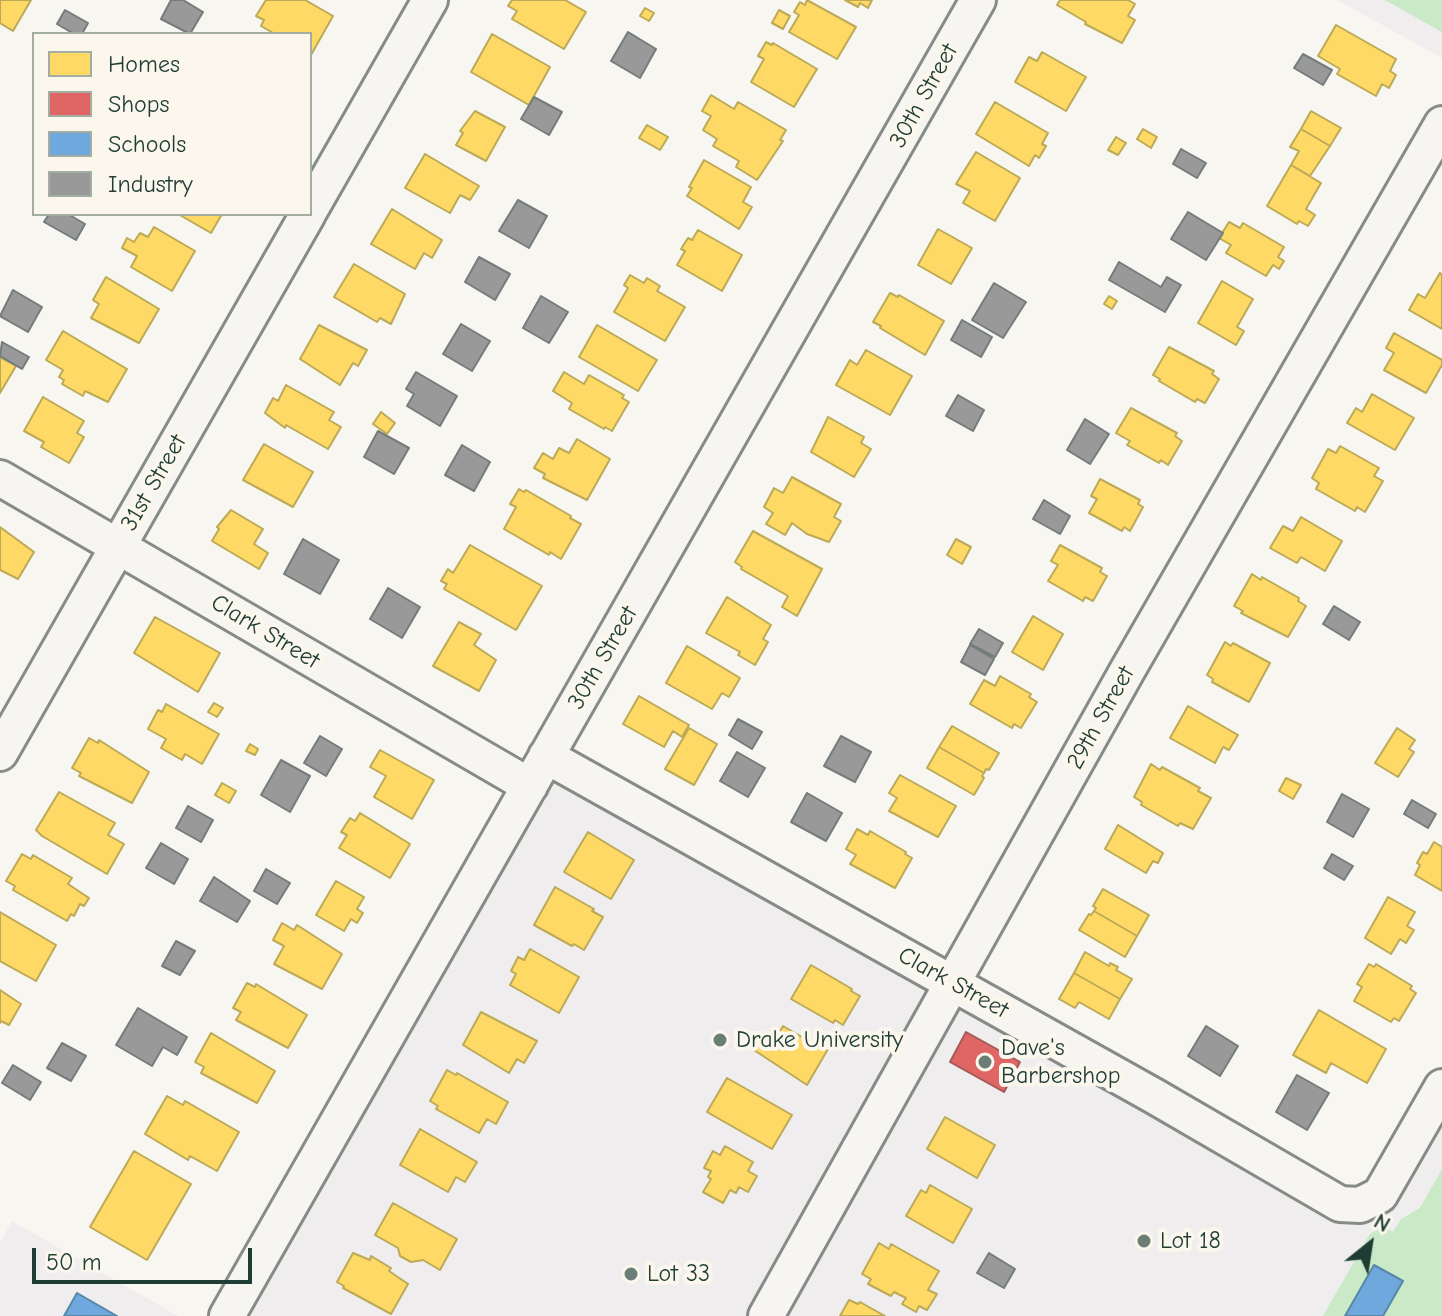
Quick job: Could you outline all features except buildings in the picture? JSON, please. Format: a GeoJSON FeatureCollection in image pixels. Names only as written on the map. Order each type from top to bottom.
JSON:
{"type":"FeatureCollection","features":[{"type":"Feature","properties":{"kind":"street","name":"31st Street"},"geometry":{"type":"LineString","coordinates":[[312,207],[430,0]]}},
{"type":"Feature","properties":{"kind":"street","name":"30th Street"},"geometry":{"type":"LineString","coordinates":[[227,1316],[978,0]]}},
{"type":"Feature","properties":{"kind":"street","name":"29th Street"},"geometry":{"type":"LineString","coordinates":[[766,1316],[1127,671],[1442,124]]}},
{"type":"Feature","properties":{"kind":"street","name":"31st Street"},"geometry":{"type":"LineString","coordinates":[[0,753],[307,216]]}},
{"type":"Feature","properties":{"kind":"street","name":"Clark Street"},"geometry":{"type":"LineString","coordinates":[[0,478],[530,786]]}},
{"type":"Feature","properties":{"kind":"street","name":"Clark Street"},"geometry":{"type":"LineString","coordinates":[[546,756],[1340,1204],[1360,1205],[1380,1195],[1442,1087]]}},
{"type":"Feature","properties":{"kind":"shaded area"},"geometry":{"type":"Polygon","coordinates":[[[1337,0],[1442,0],[1442,58],[1337,0]]]}},
{"type":"Feature","properties":{"kind":"shaded area","name":"Drake University"},"geometry":{"type":"Polygon","coordinates":[[[546,756],[1370,1222],[1390,1210],[1442,1121],[1442,1316],[227,1316],[546,756]]]}},
{"type":"Feature","properties":{"kind":"shaded area"},"geometry":{"type":"Polygon","coordinates":[[[12,1221],[178,1316],[0,1316],[0,1243],[12,1221]]]}},
{"type":"Feature","properties":{"kind":"green space"},"geometry":{"type":"Polygon","coordinates":[[[1385,0],[1442,0],[1442,32],[1385,0]]]}},
{"type":"Feature","properties":{"kind":"green space"},"geometry":{"type":"Polygon","coordinates":[[[1442,1169],[1442,1316],[1323,1316],[1370,1234],[1383,1226],[1393,1232],[1401,1219],[1420,1208],[1442,1169]]]}},
{"type":"Feature","properties":{"kind":"place","name":"Drake University"},"geometry":{"type":"Point","coordinates":[720,1040]}},
{"type":"Feature","properties":{"kind":"place","name":"Dave's Barbershop"},"geometry":{"type":"Point","coordinates":[985,1062]}},
{"type":"Feature","properties":{"kind":"place","name":"Lot 18"},"geometry":{"type":"Point","coordinates":[1144,1241]}},
{"type":"Feature","properties":{"kind":"place","name":"Lot 33"},"geometry":{"type":"Point","coordinates":[631,1274]}}]}
